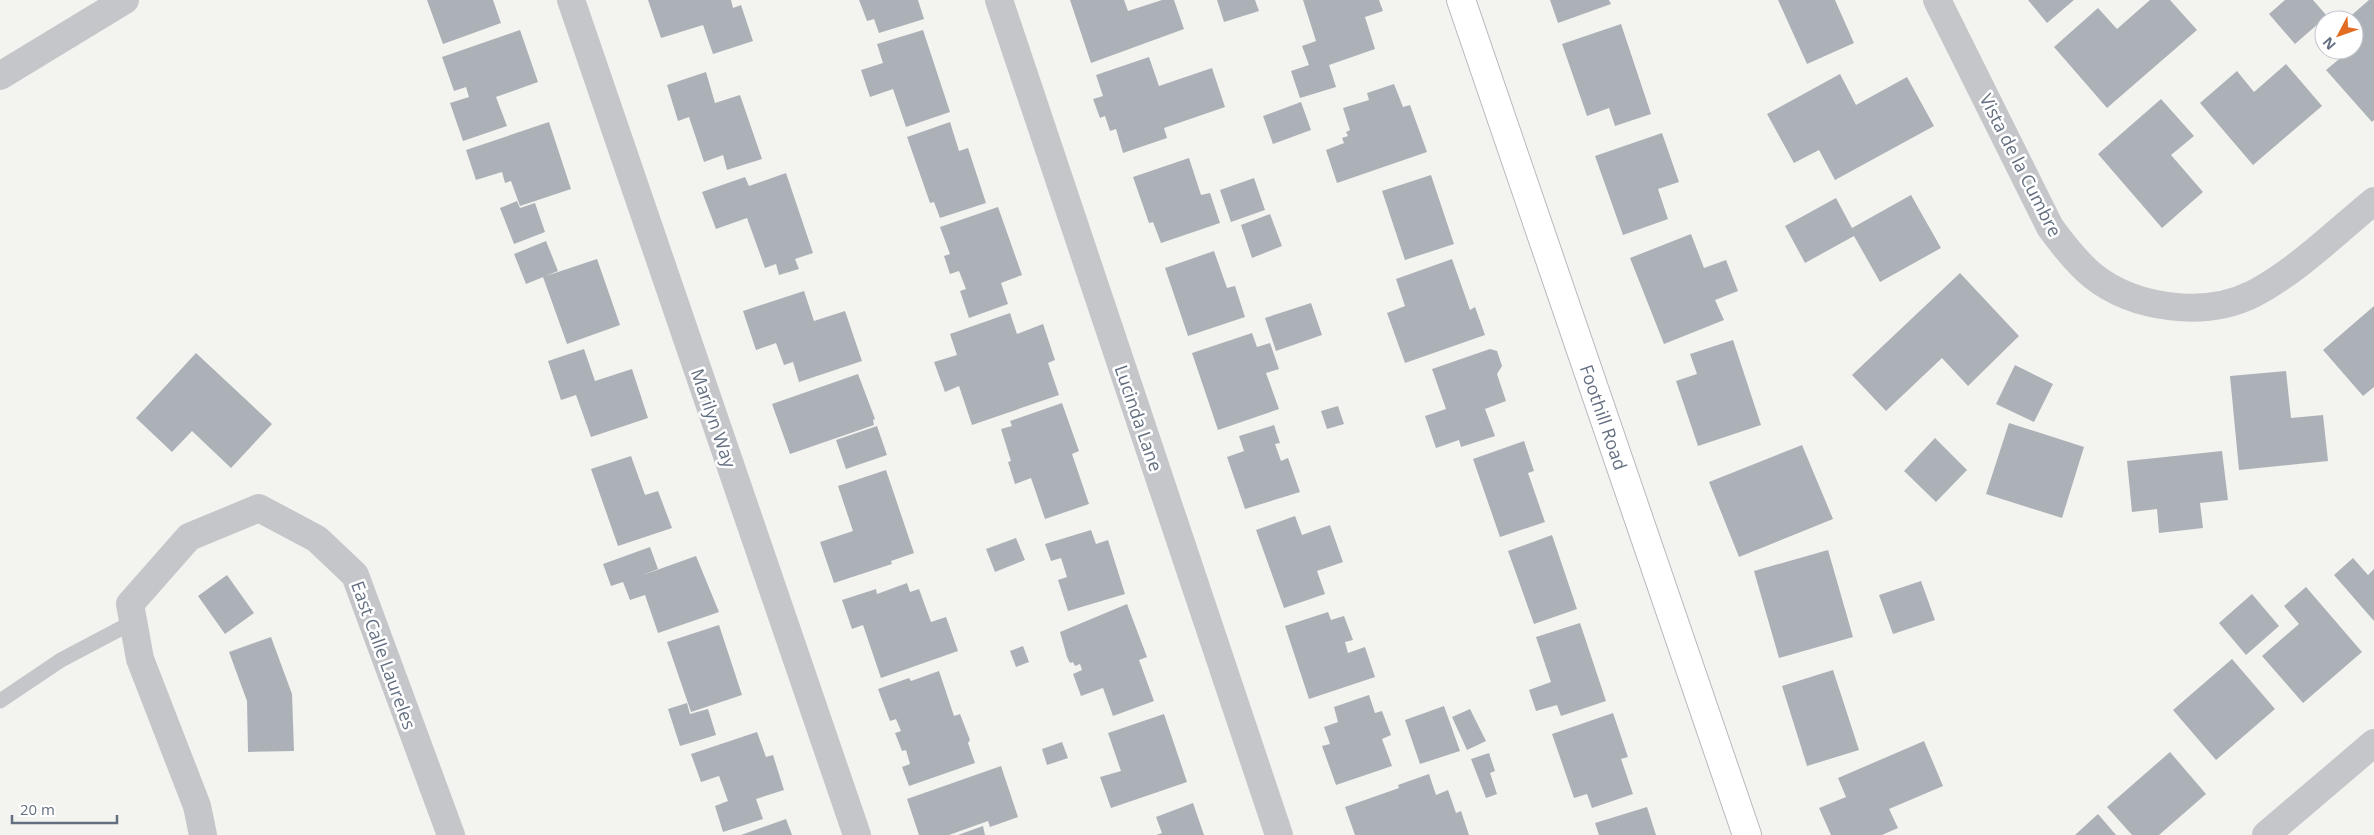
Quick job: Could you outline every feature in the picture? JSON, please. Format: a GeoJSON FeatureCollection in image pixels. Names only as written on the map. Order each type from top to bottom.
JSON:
{"type":"FeatureCollection","features":[{"type":"Feature","properties":{"kind":"main road","name":"Foothill Road"},"geometry":{"type":"LineString","coordinates":[[1461,0],[1747,835]]}},
{"type":"Feature","properties":{"kind":"street"},"geometry":{"type":"LineString","coordinates":[[0,76],[125,0]]}},
{"type":"Feature","properties":{"kind":"street","name":"Marilyn Way"},"geometry":{"type":"LineString","coordinates":[[571,0],[857,835]]}},
{"type":"Feature","properties":{"kind":"street","name":"Lucinda Lane"},"geometry":{"type":"LineString","coordinates":[[999,0],[1279,835]]}},
{"type":"Feature","properties":{"kind":"street","name":"Vista de la Cumbre"},"geometry":{"type":"LineString","coordinates":[[1937,0],[2050,227],[2070,254],[2094,277],[2122,293],[2154,304],[2187,308],[2220,304],[2251,295],[2280,278],[2374,201]]}},
{"type":"Feature","properties":{"kind":"street","name":"East Calle Laureles"},"geometry":{"type":"LineString","coordinates":[[203,835],[198,806],[140,659],[130,604],[189,537],[259,508],[317,539],[355,575],[451,835]]}},
{"type":"Feature","properties":{"kind":"street"},"geometry":{"type":"LineString","coordinates":[[2266,835],[2374,743]]}},
{"type":"Feature","properties":{"kind":"lane"},"geometry":{"type":"LineString","coordinates":[[0,701],[61,660],[133,622]]}},
{"type":"Feature","properties":{"kind":"building"},"geometry":{"type":"Polygon","coordinates":[[[427,0],[493,0],[501,23],[443,44],[427,0]]]}},
{"type":"Feature","properties":{"kind":"building"},"geometry":{"type":"Polygon","coordinates":[[[648,0],[731,0],[733,8],[741,5],[753,41],[713,54],[703,25],[661,38],[648,0]]]}},
{"type":"Feature","properties":{"kind":"building"},"geometry":{"type":"Polygon","coordinates":[[[859,0],[918,0],[924,19],[879,33],[874,19],[867,21],[859,0]]]}},
{"type":"Feature","properties":{"kind":"building"},"geometry":{"type":"Polygon","coordinates":[[[1070,0],[1124,0],[1128,11],[1162,0],[1174,0],[1184,29],[1091,63],[1070,0]]]}},
{"type":"Feature","properties":{"kind":"building"},"geometry":{"type":"Polygon","coordinates":[[[1217,0],[1255,0],[1259,11],[1224,22],[1217,0]]]}},
{"type":"Feature","properties":{"kind":"building"},"geometry":{"type":"Polygon","coordinates":[[[1303,0],[1379,0],[1383,11],[1365,17],[1375,49],[1329,65],[1336,87],[1300,98],[1291,71],[1309,65],[1302,46],[1316,41],[1303,0]]]}},
{"type":"Feature","properties":{"kind":"building"},"geometry":{"type":"Polygon","coordinates":[[[1550,0],[1609,0],[1611,4],[1558,23],[1550,0]]]}},
{"type":"Feature","properties":{"kind":"building"},"geometry":{"type":"Polygon","coordinates":[[[1778,0],[1835,0],[1854,43],[1807,64],[1778,0]]]}},
{"type":"Feature","properties":{"kind":"building"},"geometry":{"type":"Polygon","coordinates":[[[2028,0],[2074,0],[2047,23],[2028,0]]]}},
{"type":"Feature","properties":{"kind":"building"},"geometry":{"type":"Polygon","coordinates":[[[2150,0],[2170,0],[2197,30],[2107,108],[2054,47],[2098,8],[2117,29],[2150,0]]]}},
{"type":"Feature","properties":{"kind":"building"},"geometry":{"type":"Polygon","coordinates":[[[2285,0],[2313,0],[2322,10],[2314,10],[2314,27],[2295,44],[2269,14],[2285,0]]]}},
{"type":"Feature","properties":{"kind":"building"},"geometry":{"type":"Polygon","coordinates":[[[2369,0],[2374,0],[2374,120],[2372,122],[2326,70],[2338,60],[2364,60],[2364,10],[2358,10],[2369,0]]]}},
{"type":"Feature","properties":{"kind":"building"},"geometry":{"type":"Polygon","coordinates":[[[1621,24],[1651,114],[1615,126],[1609,108],[1587,116],[1562,44],[1621,24]]]}},
{"type":"Feature","properties":{"kind":"building"},"geometry":{"type":"Polygon","coordinates":[[[520,30],[538,82],[496,97],[507,126],[463,141],[450,103],[469,97],[466,87],[454,91],[442,57],[520,30]]]}},
{"type":"Feature","properties":{"kind":"building"},"geometry":{"type":"Polygon","coordinates":[[[923,30],[950,112],[906,127],[893,89],[870,97],[861,70],[883,63],[877,44],[923,30]]]}},
{"type":"Feature","properties":{"kind":"building"},"geometry":{"type":"Polygon","coordinates":[[[1149,57],[1159,86],[1212,68],[1225,107],[1164,128],[1167,138],[1123,153],[1116,129],[1110,131],[1105,116],[1100,118],[1093,99],[1103,96],[1096,75],[1149,57]]]}},
{"type":"Feature","properties":{"kind":"building"},"geometry":{"type":"Polygon","coordinates":[[[2286,64],[2322,106],[2253,165],[2200,103],[2237,71],[2254,92],[2286,64]]]}},
{"type":"Feature","properties":{"kind":"building"},"geometry":{"type":"Polygon","coordinates":[[[706,72],[715,103],[740,95],[762,159],[727,170],[723,155],[704,162],[689,117],[678,121],[667,85],[706,72]]]}},
{"type":"Feature","properties":{"kind":"building"},"geometry":{"type":"Polygon","coordinates":[[[1840,74],[1856,105],[1907,77],[1934,126],[1835,180],[1819,150],[1794,163],[1767,114],[1840,74]]]}},
{"type":"Feature","properties":{"kind":"building"},"geometry":{"type":"Polygon","coordinates":[[[1394,84],[1403,107],[1410,105],[1427,152],[1337,183],[1326,150],[1344,143],[1342,138],[1348,136],[1346,132],[1350,130],[1343,108],[1369,100],[1367,93],[1394,84]]]}},
{"type":"Feature","properties":{"kind":"building"},"geometry":{"type":"Polygon","coordinates":[[[2161,99],[2194,136],[2171,155],[2203,192],[2162,228],[2098,154],[2161,99]]]}},
{"type":"Feature","properties":{"kind":"building"},"geometry":{"type":"Polygon","coordinates":[[[1301,102],[1311,130],[1273,144],[1263,116],[1301,102]]]}},
{"type":"Feature","properties":{"kind":"building"},"geometry":{"type":"Polygon","coordinates":[[[549,122],[571,189],[520,206],[511,181],[505,183],[502,172],[476,180],[466,150],[549,122]]]}},
{"type":"Feature","properties":{"kind":"building"},"geometry":{"type":"Polygon","coordinates":[[[950,122],[959,151],[968,148],[986,203],[940,218],[934,202],[930,203],[907,137],[950,122]]]}},
{"type":"Feature","properties":{"kind":"building"},"geometry":{"type":"Polygon","coordinates":[[[1662,133],[1679,182],[1658,189],[1668,219],[1623,235],[1595,156],[1662,133]]]}},
{"type":"Feature","properties":{"kind":"building"},"geometry":{"type":"Polygon","coordinates":[[[1189,158],[1201,195],[1210,193],[1220,223],[1161,243],[1153,222],[1149,223],[1133,177],[1189,158]]]}},
{"type":"Feature","properties":{"kind":"building"},"geometry":{"type":"Polygon","coordinates":[[[786,173],[813,253],[795,259],[799,269],[779,275],[776,264],[765,268],[747,218],[716,229],[702,192],[745,177],[749,186],[786,173]]]}},
{"type":"Feature","properties":{"kind":"building"},"geometry":{"type":"Polygon","coordinates":[[[1431,175],[1454,244],[1405,260],[1382,191],[1431,175]]]}},
{"type":"Feature","properties":{"kind":"building"},"geometry":{"type":"Polygon","coordinates":[[[1254,178],[1265,210],[1231,222],[1220,190],[1254,178]]]}},
{"type":"Feature","properties":{"kind":"building"},"geometry":{"type":"Polygon","coordinates":[[[1911,195],[1941,248],[1880,282],[1854,236],[1805,263],[1785,226],[1836,198],[1852,228],[1911,195]]]}},
{"type":"Feature","properties":{"kind":"building"},"geometry":{"type":"Polygon","coordinates":[[[517,201],[520,208],[535,203],[545,232],[514,244],[500,208],[517,201]]]}},
{"type":"Feature","properties":{"kind":"building"},"geometry":{"type":"Polygon","coordinates":[[[998,207],[1022,275],[1001,283],[1008,304],[969,318],[960,291],[966,289],[959,271],[950,274],[944,256],[950,254],[940,227],[998,207]]]}},
{"type":"Feature","properties":{"kind":"building"},"geometry":{"type":"Polygon","coordinates":[[[1270,214],[1282,246],[1252,258],[1241,225],[1270,214]]]}},
{"type":"Feature","properties":{"kind":"building"},"geometry":{"type":"Polygon","coordinates":[[[1691,234],[1704,268],[1726,260],[1738,291],[1715,300],[1724,320],[1664,344],[1630,258],[1691,234]]]}},
{"type":"Feature","properties":{"kind":"building"},"geometry":{"type":"Polygon","coordinates":[[[546,241],[558,271],[526,284],[514,254],[546,241]]]}},
{"type":"Feature","properties":{"kind":"building"},"geometry":{"type":"Polygon","coordinates":[[[1214,251],[1227,288],[1235,286],[1245,317],[1188,336],[1165,268],[1214,251]]]}},
{"type":"Feature","properties":{"kind":"building"},"geometry":{"type":"Polygon","coordinates":[[[597,259],[620,325],[567,344],[543,277],[597,259]]]}},
{"type":"Feature","properties":{"kind":"building"},"geometry":{"type":"Polygon","coordinates":[[[1452,259],[1470,310],[1475,307],[1485,335],[1405,363],[1387,313],[1405,306],[1396,279],[1452,259]]]}},
{"type":"Feature","properties":{"kind":"building"},"geometry":{"type":"Polygon","coordinates":[[[1960,273],[2019,336],[1968,386],[1942,358],[1886,411],[1852,375],[1960,273]]]}},
{"type":"Feature","properties":{"kind":"building"},"geometry":{"type":"Polygon","coordinates":[[[804,291],[814,321],[845,311],[862,361],[799,382],[793,362],[784,365],[776,343],[756,350],[743,311],[804,291]]]}},
{"type":"Feature","properties":{"kind":"building"},"geometry":{"type":"Polygon","coordinates":[[[1311,303],[1322,335],[1276,351],[1265,318],[1311,303]]]}},
{"type":"Feature","properties":{"kind":"building"},"geometry":{"type":"Polygon","coordinates":[[[2374,306],[2374,387],[2363,396],[2323,350],[2374,306]]]}},
{"type":"Feature","properties":{"kind":"building"},"geometry":{"type":"Polygon","coordinates":[[[1010,313],[1017,334],[1043,324],[1055,360],[1048,363],[1059,395],[972,425],[959,386],[945,392],[934,362],[957,355],[950,334],[1010,313]]]}},
{"type":"Feature","properties":{"kind":"building"},"geometry":{"type":"Polygon","coordinates":[[[1252,333],[1257,347],[1270,343],[1279,369],[1266,373],[1279,409],[1218,430],[1192,353],[1252,333]]]}},
{"type":"Feature","properties":{"kind":"building"},"geometry":{"type":"Polygon","coordinates":[[[1733,340],[1761,425],[1698,446],[1676,381],[1697,374],[1690,354],[1733,340]]]}},
{"type":"Feature","properties":{"kind":"building"},"geometry":{"type":"Polygon","coordinates":[[[584,349],[595,381],[632,369],[648,418],[591,437],[576,395],[561,400],[548,361],[584,349]]]}},
{"type":"Feature","properties":{"kind":"building"},"geometry":{"type":"Polygon","coordinates":[[[1490,349],[1497,351],[1502,366],[1497,374],[1506,401],[1485,409],[1495,436],[1461,447],[1459,440],[1436,448],[1425,416],[1446,409],[1432,369],[1490,349]]]}},
{"type":"Feature","properties":{"kind":"building"},"geometry":{"type":"Polygon","coordinates":[[[196,353],[272,424],[231,468],[192,431],[172,452],[136,418],[196,353]]]}},
{"type":"Feature","properties":{"kind":"building"},"geometry":{"type":"Polygon","coordinates":[[[2015,365],[2053,384],[2034,422],[1996,404],[2015,365]]]}},
{"type":"Feature","properties":{"kind":"building"},"geometry":{"type":"Polygon","coordinates":[[[2286,371],[2291,418],[2323,415],[2328,461],[2239,470],[2230,376],[2286,371]]]}},
{"type":"Feature","properties":{"kind":"building"},"geometry":{"type":"Polygon","coordinates":[[[858,374],[875,419],[873,420],[874,425],[790,454],[772,404],[858,374]]]}},
{"type":"Feature","properties":{"kind":"building"},"geometry":{"type":"Polygon","coordinates":[[[1062,403],[1079,451],[1072,454],[1089,504],[1045,519],[1031,478],[1015,484],[1008,462],[1011,461],[1001,429],[1012,426],[1010,421],[1062,403]]]}},
{"type":"Feature","properties":{"kind":"building"},"geometry":{"type":"Polygon","coordinates":[[[1338,406],[1344,424],[1327,429],[1321,411],[1338,406]]]}},
{"type":"Feature","properties":{"kind":"building"},"geometry":{"type":"Polygon","coordinates":[[[2009,423],[2084,447],[2062,518],[1986,494],[2009,423]]]}},
{"type":"Feature","properties":{"kind":"building"},"geometry":{"type":"Polygon","coordinates":[[[1274,425],[1280,443],[1275,444],[1281,461],[1288,458],[1300,492],[1245,509],[1227,457],[1244,451],[1239,436],[1274,425]]]}},
{"type":"Feature","properties":{"kind":"building"},"geometry":{"type":"Polygon","coordinates":[[[877,426],[887,455],[846,469],[836,440],[877,426]]]}},
{"type":"Feature","properties":{"kind":"building"},"geometry":{"type":"Polygon","coordinates":[[[1935,438],[1967,470],[1936,502],[1904,471],[1935,438]]]}},
{"type":"Feature","properties":{"kind":"building"},"geometry":{"type":"Polygon","coordinates":[[[1524,441],[1534,471],[1528,473],[1545,522],[1500,537],[1473,459],[1524,441]]]}},
{"type":"Feature","properties":{"kind":"building"},"geometry":{"type":"Polygon","coordinates":[[[1802,445],[1833,519],[1739,557],[1709,482],[1802,445]]]}},
{"type":"Feature","properties":{"kind":"building"},"geometry":{"type":"Polygon","coordinates":[[[2222,451],[2228,500],[2200,503],[2203,528],[2159,533],[2157,509],[2132,512],[2127,461],[2222,451]]]}},
{"type":"Feature","properties":{"kind":"building"},"geometry":{"type":"Polygon","coordinates":[[[631,456],[645,495],[658,491],[672,528],[618,546],[591,469],[631,456]]]}},
{"type":"Feature","properties":{"kind":"building"},"geometry":{"type":"Polygon","coordinates":[[[886,470],[914,553],[891,561],[892,564],[834,583],[820,542],[853,531],[838,486],[886,470]]]}},
{"type":"Feature","properties":{"kind":"building"},"geometry":{"type":"Polygon","coordinates":[[[1295,516],[1302,535],[1330,525],[1343,562],[1317,571],[1325,594],[1284,608],[1256,530],[1295,516]]]}},
{"type":"Feature","properties":{"kind":"building"},"geometry":{"type":"Polygon","coordinates":[[[1091,530],[1096,544],[1108,540],[1125,594],[1068,611],[1058,580],[1067,577],[1061,558],[1051,561],[1045,544],[1091,530]]]}},
{"type":"Feature","properties":{"kind":"building"},"geometry":{"type":"Polygon","coordinates":[[[1552,535],[1577,609],[1534,624],[1508,551],[1552,535]]]}},
{"type":"Feature","properties":{"kind":"building"},"geometry":{"type":"Polygon","coordinates":[[[1016,538],[1025,560],[995,572],[986,549],[1016,538]]]}},
{"type":"Feature","properties":{"kind":"building"},"geometry":{"type":"Polygon","coordinates":[[[650,547],[658,569],[640,576],[696,556],[719,612],[658,633],[645,595],[630,600],[623,582],[611,586],[603,564],[650,547]]]}},
{"type":"Feature","properties":{"kind":"building"},"geometry":{"type":"Polygon","coordinates":[[[1828,550],[1853,637],[1779,658],[1754,571],[1828,550]]]}},
{"type":"Feature","properties":{"kind":"building"},"geometry":{"type":"Polygon","coordinates":[[[2353,558],[2368,575],[2374,569],[2374,621],[2334,575],[2353,558]]]}},
{"type":"Feature","properties":{"kind":"building"},"geometry":{"type":"Polygon","coordinates":[[[227,575],[254,613],[225,634],[198,596],[227,575]]]}},
{"type":"Feature","properties":{"kind":"building"},"geometry":{"type":"Polygon","coordinates":[[[1921,581],[1935,620],[1893,634],[1879,595],[1921,581]]]}},
{"type":"Feature","properties":{"kind":"building"},"geometry":{"type":"Polygon","coordinates":[[[907,583],[910,592],[919,589],[931,622],[946,617],[958,651],[881,678],[863,625],[852,629],[842,600],[876,589],[877,594],[907,583]]]}},
{"type":"Feature","properties":{"kind":"building"},"geometry":{"type":"Polygon","coordinates":[[[2306,587],[2362,652],[2303,703],[2262,656],[2299,624],[2284,606],[2306,587]]]}},
{"type":"Feature","properties":{"kind":"building"},"geometry":{"type":"Polygon","coordinates":[[[2252,594],[2279,626],[2246,655],[2219,623],[2252,594]]]}},
{"type":"Feature","properties":{"kind":"building"},"geometry":{"type":"Polygon","coordinates":[[[1127,604],[1147,657],[1139,660],[1154,701],[1113,716],[1103,688],[1081,696],[1073,674],[1082,670],[1080,664],[1075,666],[1073,662],[1070,663],[1060,632],[1127,604]]]}},
{"type":"Feature","properties":{"kind":"building"},"geometry":{"type":"Polygon","coordinates":[[[1328,612],[1331,620],[1344,616],[1353,640],[1345,642],[1348,653],[1365,647],[1375,677],[1309,699],[1285,626],[1328,612]]]}},
{"type":"Feature","properties":{"kind":"building"},"geometry":{"type":"Polygon","coordinates":[[[1580,623],[1606,701],[1561,716],[1557,705],[1536,711],[1529,690],[1551,682],[1536,637],[1580,623]]]}},
{"type":"Feature","properties":{"kind":"building"},"geometry":{"type":"Polygon","coordinates":[[[719,625],[742,695],[691,712],[667,642],[719,625]]]}},
{"type":"Feature","properties":{"kind":"building"},"geometry":{"type":"Polygon","coordinates":[[[271,637],[292,694],[294,751],[248,752],[247,701],[229,652],[271,637]]]}},
{"type":"Feature","properties":{"kind":"building"},"geometry":{"type":"Polygon","coordinates":[[[1023,646],[1029,662],[1016,667],[1010,651],[1023,646]]]}},
{"type":"Feature","properties":{"kind":"building"},"geometry":{"type":"Polygon","coordinates":[[[2232,659],[2275,709],[2216,760],[2173,710],[2232,659]]]}},
{"type":"Feature","properties":{"kind":"building"},"geometry":{"type":"Polygon","coordinates":[[[1833,670],[1859,750],[1807,766],[1782,686],[1833,670]]]}},
{"type":"Feature","properties":{"kind":"building"},"geometry":{"type":"Polygon","coordinates":[[[939,671],[954,716],[960,714],[970,740],[968,743],[975,763],[909,786],[902,767],[910,764],[906,750],[902,751],[895,733],[901,731],[896,719],[890,721],[878,689],[909,678],[911,681],[939,671]]]}},
{"type":"Feature","properties":{"kind":"building"},"geometry":{"type":"Polygon","coordinates":[[[1369,695],[1375,713],[1382,711],[1391,735],[1382,739],[1392,766],[1336,785],[1322,746],[1330,744],[1324,727],[1338,722],[1334,707],[1369,695]]]}},
{"type":"Feature","properties":{"kind":"building"},"geometry":{"type":"Polygon","coordinates":[[[687,703],[690,714],[708,709],[716,735],[680,746],[668,709],[687,703]]]}},
{"type":"Feature","properties":{"kind":"building"},"geometry":{"type":"Polygon","coordinates":[[[1444,706],[1460,751],[1420,764],[1405,720],[1444,706]]]}},
{"type":"Feature","properties":{"kind":"building"},"geometry":{"type":"Polygon","coordinates":[[[1470,709],[1486,741],[1467,750],[1452,717],[1470,709]]]}},
{"type":"Feature","properties":{"kind":"building"},"geometry":{"type":"Polygon","coordinates":[[[1613,713],[1628,757],[1621,759],[1633,794],[1592,808],[1587,794],[1574,798],[1552,734],[1613,713]]]}},
{"type":"Feature","properties":{"kind":"building"},"geometry":{"type":"Polygon","coordinates":[[[1164,714],[1187,782],[1111,808],[1100,777],[1121,771],[1108,733],[1164,714]]]}},
{"type":"Feature","properties":{"kind":"building"},"geometry":{"type":"Polygon","coordinates":[[[757,732],[766,757],[773,755],[784,790],[756,799],[763,819],[723,832],[715,806],[728,801],[719,776],[701,782],[691,754],[757,732]]]}},
{"type":"Feature","properties":{"kind":"building"},"geometry":{"type":"Polygon","coordinates":[[[1924,741],[1943,786],[1889,809],[1898,828],[1882,835],[1831,835],[1819,808],[1846,797],[1838,778],[1924,741]]]}},
{"type":"Feature","properties":{"kind":"building"},"geometry":{"type":"Polygon","coordinates":[[[1062,742],[1068,758],[1047,765],[1042,749],[1062,742]]]}},
{"type":"Feature","properties":{"kind":"building"},"geometry":{"type":"Polygon","coordinates":[[[2170,752],[2206,794],[2159,835],[2132,835],[2107,807],[2170,752]]]}},
{"type":"Feature","properties":{"kind":"building"},"geometry":{"type":"Polygon","coordinates":[[[1489,753],[1495,771],[1490,773],[1497,794],[1486,798],[1471,759],[1489,753]]]}},
{"type":"Feature","properties":{"kind":"building"},"geometry":{"type":"Polygon","coordinates":[[[1001,766],[1018,817],[990,827],[988,821],[949,835],[919,835],[907,799],[1001,766]]]}},
{"type":"Feature","properties":{"kind":"building"},"geometry":{"type":"Polygon","coordinates":[[[1429,774],[1436,795],[1448,790],[1456,813],[1461,811],[1469,835],[1355,835],[1345,807],[1399,788],[1398,785],[1429,774]]]}},
{"type":"Feature","properties":{"kind":"building"},"geometry":{"type":"Polygon","coordinates":[[[1193,803],[1204,835],[1156,835],[1162,833],[1156,817],[1193,803]]]}},
{"type":"Feature","properties":{"kind":"building"},"geometry":{"type":"Polygon","coordinates":[[[1647,807],[1656,835],[1599,835],[1595,823],[1647,807]]]}},
{"type":"Feature","properties":{"kind":"building"},"geometry":{"type":"Polygon","coordinates":[[[2098,814],[2116,835],[2075,835],[2098,814]]]}},
{"type":"Feature","properties":{"kind":"building"},"geometry":{"type":"Polygon","coordinates":[[[786,819],[792,835],[741,835],[786,819]]]}},
{"type":"Feature","properties":{"kind":"building"},"geometry":{"type":"Polygon","coordinates":[[[983,826],[985,835],[958,835],[983,826]]]}}]}
